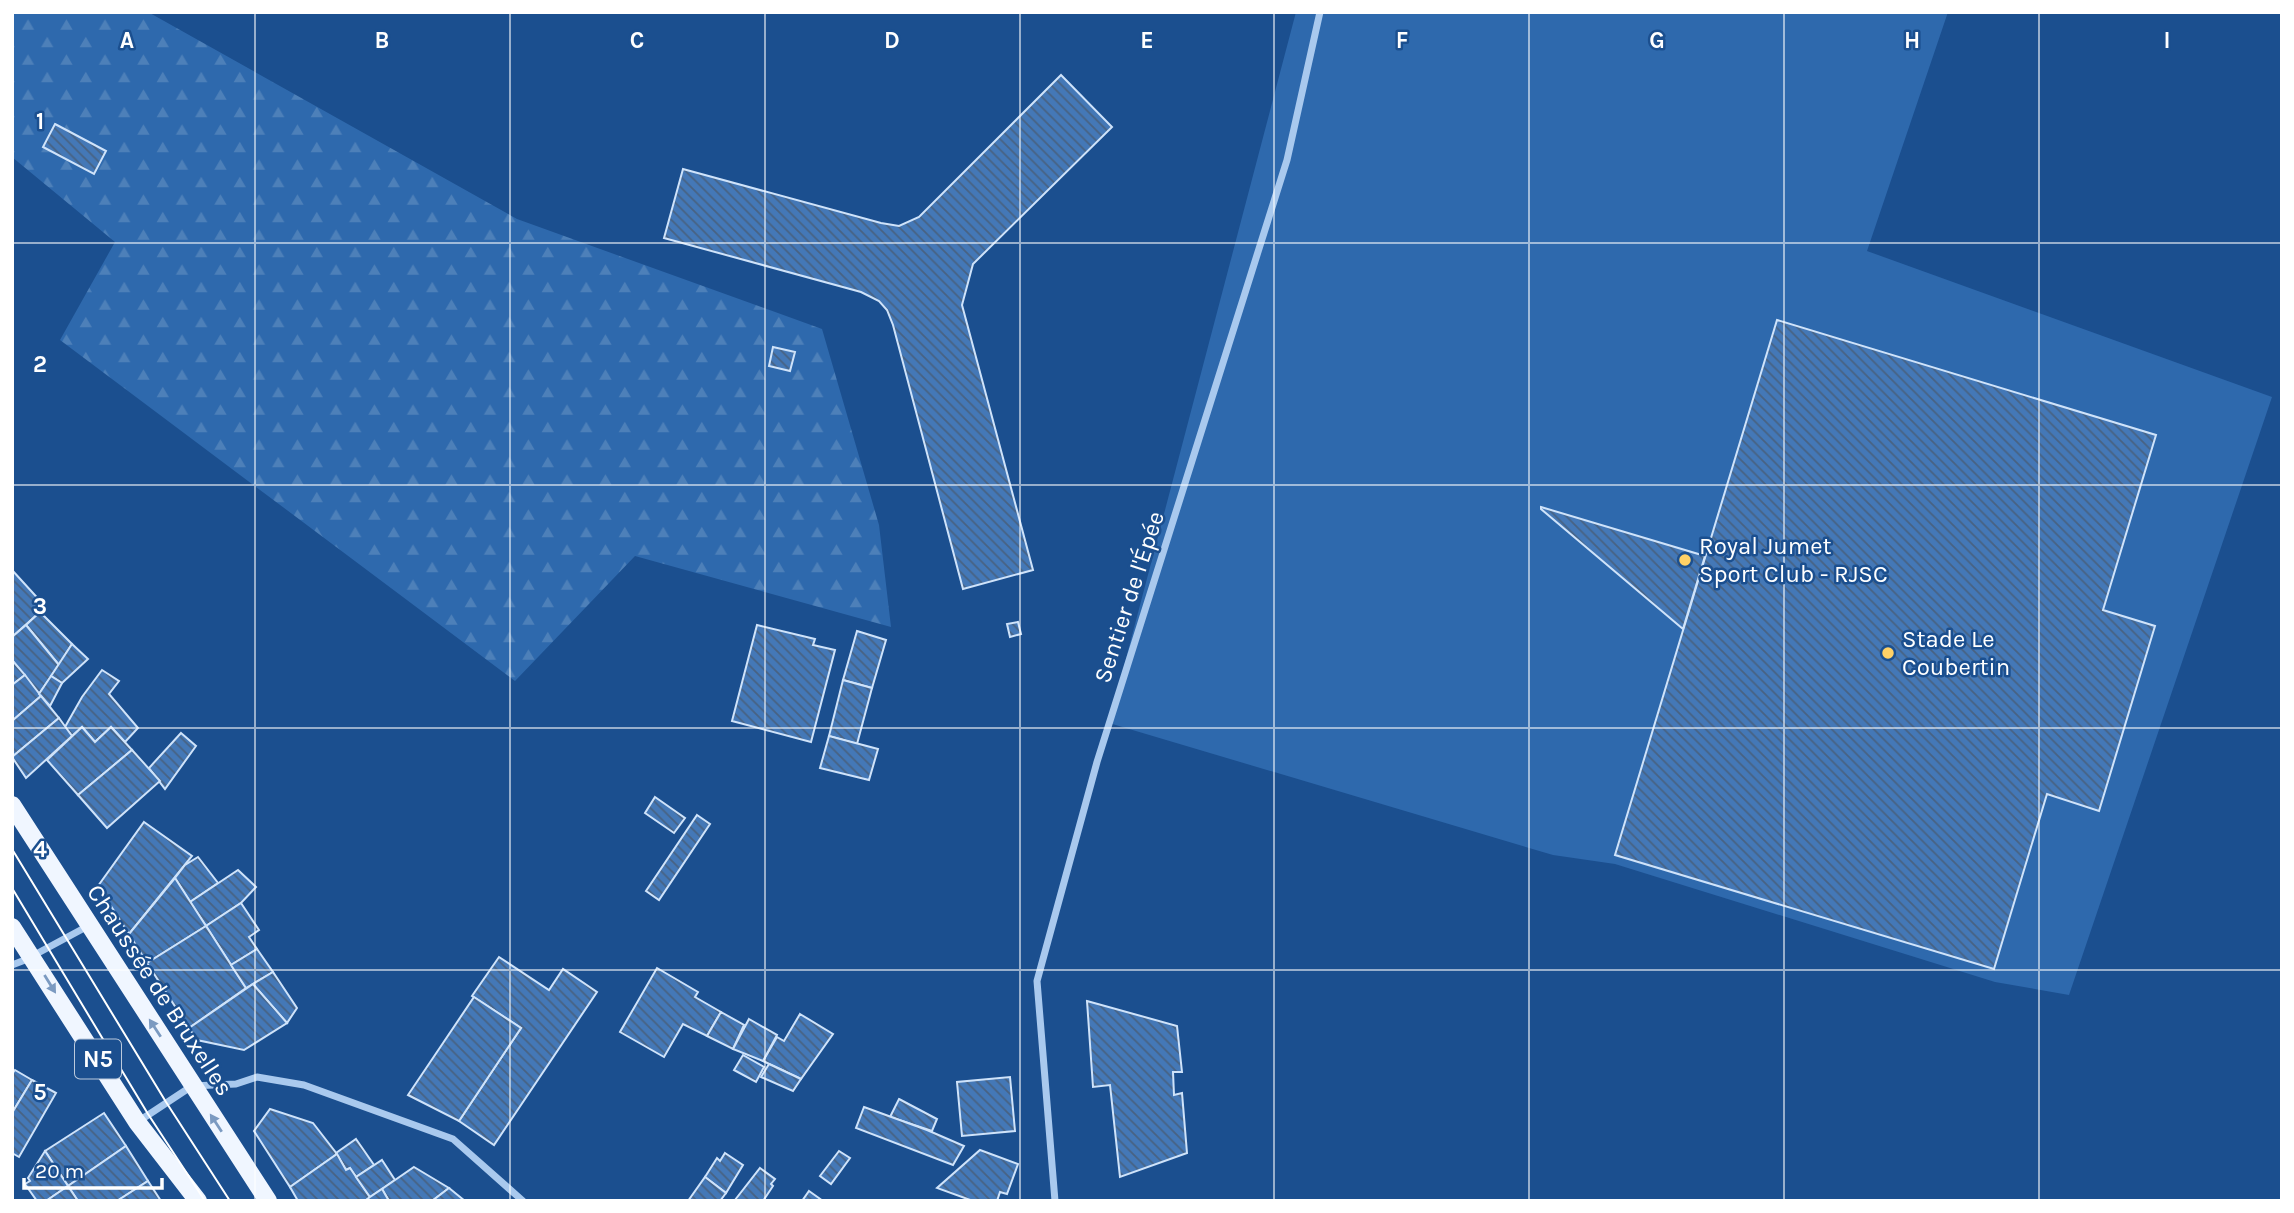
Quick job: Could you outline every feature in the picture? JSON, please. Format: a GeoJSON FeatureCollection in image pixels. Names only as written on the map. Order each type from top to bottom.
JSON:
{"type":"FeatureCollection","features":[{"type":"Feature","properties":{"kind":"main road","name":"Chaussée de Bruxelles"},"geometry":{"type":"LineString","coordinates":[[12,805],[268,1201]]}},
{"type":"Feature","properties":{"kind":"main road","name":"N5"},"geometry":{"type":"LineString","coordinates":[[12,927],[137,1122],[198,1201]]}},
{"type":"Feature","properties":{"kind":"street","name":"Sentier de l'Épée"},"geometry":{"type":"LineString","coordinates":[[1055,1201],[1037,981],[1097,762],[1287,160],[1320,12]]}},
{"type":"Feature","properties":{"kind":"street"},"geometry":{"type":"LineString","coordinates":[[12,965],[89,926]]}},
{"type":"Feature","properties":{"kind":"street"},"geometry":{"type":"LineString","coordinates":[[137,1122],[192,1086],[236,1084],[257,1077],[304,1085],[453,1139],[523,1201]]}},
{"type":"Feature","properties":{"kind":"green space"},"geometry":{"type":"Polygon","coordinates":[[[12,12],[148,12],[517,219],[822,329],[879,525],[891,627],[635,556],[515,681],[60,340],[115,242],[12,157],[12,12]]]}},
{"type":"Feature","properties":{"kind":"green space","name":"Royal Jumet Sport Club - RJSC"},"geometry":{"type":"Polygon","coordinates":[[[1296,12],[1948,12],[1867,251],[2272,397],[2069,995],[1995,982],[1615,864],[1553,855],[1109,723],[1296,12]]]}},
{"type":"Feature","properties":{"kind":"building"},"geometry":{"type":"Polygon","coordinates":[[[1061,75],[1112,127],[973,264],[962,305],[1033,570],[963,589],[887,310],[879,301],[861,292],[664,238],[683,169],[899,226],[919,217],[1061,75]]]}},
{"type":"Feature","properties":{"kind":"building"},"geometry":{"type":"Polygon","coordinates":[[[55,124],[106,151],[94,174],[43,147],[55,124]]]}},
{"type":"Feature","properties":{"kind":"building","name":"Stade Le Coubertin"},"geometry":{"type":"Polygon","coordinates":[[[1777,320],[2156,435],[2103,610],[2155,626],[2099,811],[2047,794],[1994,969],[1615,855],[1777,320]]]}},
{"type":"Feature","properties":{"kind":"building"},"geometry":{"type":"Polygon","coordinates":[[[773,347],[795,352],[790,371],[769,366],[773,347]]]}},
{"type":"Feature","properties":{"kind":"building"},"geometry":{"type":"Polygon","coordinates":[[[1541,509],[1705,556],[1683,629],[1541,509]]]}},
{"type":"Feature","properties":{"kind":"building"},"geometry":{"type":"Polygon","coordinates":[[[12,570],[43,604],[40,612],[12,637],[12,570]]]}},
{"type":"Feature","properties":{"kind":"building"},"geometry":{"type":"Polygon","coordinates":[[[40,612],[72,644],[59,665],[26,625],[40,612]]]}},
{"type":"Feature","properties":{"kind":"building"},"geometry":{"type":"Polygon","coordinates":[[[1018,622],[1021,634],[1010,637],[1007,624],[1018,622]]]}},
{"type":"Feature","properties":{"kind":"building"},"geometry":{"type":"Polygon","coordinates":[[[26,625],[59,665],[39,694],[12,660],[12,637],[26,625]]]}},
{"type":"Feature","properties":{"kind":"building"},"geometry":{"type":"Polygon","coordinates":[[[757,625],[815,639],[813,645],[835,650],[811,742],[732,721],[757,625]]]}},
{"type":"Feature","properties":{"kind":"building"},"geometry":{"type":"Polygon","coordinates":[[[857,631],[886,640],[872,688],[843,680],[857,631]]]}},
{"type":"Feature","properties":{"kind":"building"},"geometry":{"type":"Polygon","coordinates":[[[72,644],[88,659],[62,683],[51,676],[72,644]]]}},
{"type":"Feature","properties":{"kind":"building"},"geometry":{"type":"Polygon","coordinates":[[[12,660],[25,675],[12,685],[12,660]]]}},
{"type":"Feature","properties":{"kind":"building"},"geometry":{"type":"Polygon","coordinates":[[[102,670],[119,681],[109,694],[138,728],[125,742],[111,727],[95,742],[82,727],[72,736],[65,727],[102,670]]]}},
{"type":"Feature","properties":{"kind":"building"},"geometry":{"type":"Polygon","coordinates":[[[25,675],[41,696],[12,721],[12,685],[25,675]]]}},
{"type":"Feature","properties":{"kind":"building"},"geometry":{"type":"Polygon","coordinates":[[[51,676],[62,683],[50,706],[39,694],[51,676]]]}},
{"type":"Feature","properties":{"kind":"building"},"geometry":{"type":"Polygon","coordinates":[[[843,680],[872,688],[857,744],[829,736],[843,680]]]}},
{"type":"Feature","properties":{"kind":"building"},"geometry":{"type":"Polygon","coordinates":[[[41,696],[59,718],[12,757],[12,721],[41,696]]]}},
{"type":"Feature","properties":{"kind":"building"},"geometry":{"type":"Polygon","coordinates":[[[59,718],[72,736],[26,778],[12,757],[59,718]]]}},
{"type":"Feature","properties":{"kind":"building"},"geometry":{"type":"Polygon","coordinates":[[[82,727],[95,742],[111,727],[132,750],[78,795],[47,760],[82,727]]]}},
{"type":"Feature","properties":{"kind":"building"},"geometry":{"type":"Polygon","coordinates":[[[181,733],[196,746],[165,789],[149,768],[181,733]]]}},
{"type":"Feature","properties":{"kind":"building"},"geometry":{"type":"Polygon","coordinates":[[[829,736],[878,749],[869,780],[820,768],[829,736]]]}},
{"type":"Feature","properties":{"kind":"building"},"geometry":{"type":"Polygon","coordinates":[[[132,750],[160,781],[107,828],[78,795],[132,750]]]}},
{"type":"Feature","properties":{"kind":"building"},"geometry":{"type":"Polygon","coordinates":[[[655,797],[685,818],[674,833],[645,813],[655,797]]]}},
{"type":"Feature","properties":{"kind":"building"},"geometry":{"type":"Polygon","coordinates":[[[697,815],[710,824],[659,900],[646,891],[697,815]]]}},
{"type":"Feature","properties":{"kind":"building"},"geometry":{"type":"Polygon","coordinates":[[[144,822],[192,856],[129,934],[98,886],[144,822]]]}},
{"type":"Feature","properties":{"kind":"building"},"geometry":{"type":"Polygon","coordinates":[[[198,857],[218,883],[190,902],[175,878],[185,865],[198,857]]]}},
{"type":"Feature","properties":{"kind":"building"},"geometry":{"type":"Polygon","coordinates":[[[238,870],[256,887],[241,903],[206,926],[190,902],[238,870]]]}},
{"type":"Feature","properties":{"kind":"building"},"geometry":{"type":"Polygon","coordinates":[[[175,878],[206,926],[147,963],[129,934],[175,878]]]}},
{"type":"Feature","properties":{"kind":"building"},"geometry":{"type":"Polygon","coordinates":[[[241,903],[259,930],[249,937],[257,949],[231,965],[206,926],[241,903]]]}},
{"type":"Feature","properties":{"kind":"building"},"geometry":{"type":"Polygon","coordinates":[[[206,926],[246,988],[189,1028],[147,963],[206,926]]]}},
{"type":"Feature","properties":{"kind":"building"},"geometry":{"type":"Polygon","coordinates":[[[257,949],[273,972],[246,988],[231,965],[257,949]]]}},
{"type":"Feature","properties":{"kind":"building"},"geometry":{"type":"Polygon","coordinates":[[[499,957],[549,990],[563,969],[597,992],[494,1145],[459,1121],[521,1028],[472,996],[499,957]]]}},
{"type":"Feature","properties":{"kind":"building"},"geometry":{"type":"Polygon","coordinates":[[[657,968],[698,992],[695,997],[721,1012],[707,1036],[683,1024],[664,1057],[620,1032],[657,968]]]}},
{"type":"Feature","properties":{"kind":"building"},"geometry":{"type":"Polygon","coordinates":[[[273,972],[297,1008],[287,1023],[253,984],[273,972]]]}},
{"type":"Feature","properties":{"kind":"building"},"geometry":{"type":"Polygon","coordinates":[[[253,984],[287,1023],[244,1050],[197,1040],[189,1028],[253,984]]]}},
{"type":"Feature","properties":{"kind":"building"},"geometry":{"type":"Polygon","coordinates":[[[474,997],[521,1028],[459,1121],[408,1095],[474,997]]]}},
{"type":"Feature","properties":{"kind":"building"},"geometry":{"type":"Polygon","coordinates":[[[1087,1001],[1177,1026],[1182,1072],[1173,1072],[1174,1095],[1182,1093],[1187,1153],[1120,1177],[1110,1085],[1093,1087],[1087,1001]]]}},
{"type":"Feature","properties":{"kind":"building"},"geometry":{"type":"Polygon","coordinates":[[[721,1012],[744,1025],[733,1049],[707,1036],[721,1012]]]}},
{"type":"Feature","properties":{"kind":"building"},"geometry":{"type":"Polygon","coordinates":[[[800,1014],[833,1034],[801,1079],[763,1061],[777,1037],[784,1041],[800,1014]]]}},
{"type":"Feature","properties":{"kind":"building"},"geometry":{"type":"Polygon","coordinates":[[[749,1019],[777,1035],[763,1061],[733,1049],[749,1019]]]}},
{"type":"Feature","properties":{"kind":"building"},"geometry":{"type":"Polygon","coordinates":[[[743,1055],[764,1067],[756,1082],[734,1070],[743,1055]]]}},
{"type":"Feature","properties":{"kind":"building"},"geometry":{"type":"Polygon","coordinates":[[[769,1064],[801,1079],[793,1091],[761,1077],[769,1064]]]}},
{"type":"Feature","properties":{"kind":"building"},"geometry":{"type":"Polygon","coordinates":[[[15,1070],[32,1080],[12,1113],[12,1074],[15,1070]]]}},
{"type":"Feature","properties":{"kind":"building"},"geometry":{"type":"Polygon","coordinates":[[[1010,1077],[1015,1131],[962,1136],[957,1082],[1010,1077]]]}},
{"type":"Feature","properties":{"kind":"building"},"geometry":{"type":"Polygon","coordinates":[[[32,1080],[56,1093],[19,1157],[12,1153],[12,1113],[32,1080]]]}},
{"type":"Feature","properties":{"kind":"building"},"geometry":{"type":"Polygon","coordinates":[[[899,1099],[937,1119],[932,1131],[890,1117],[899,1099]]]}},
{"type":"Feature","properties":{"kind":"building"},"geometry":{"type":"Polygon","coordinates":[[[864,1107],[964,1146],[953,1165],[856,1128],[864,1107]]]}},
{"type":"Feature","properties":{"kind":"building"},"geometry":{"type":"Polygon","coordinates":[[[270,1109],[313,1123],[337,1154],[290,1187],[254,1131],[270,1109]]]}},
{"type":"Feature","properties":{"kind":"building"},"geometry":{"type":"Polygon","coordinates":[[[104,1113],[126,1146],[68,1186],[45,1151],[104,1113]]]}},
{"type":"Feature","properties":{"kind":"building"},"geometry":{"type":"Polygon","coordinates":[[[356,1139],[374,1165],[356,1177],[350,1168],[346,1170],[336,1153],[356,1139]]]}},
{"type":"Feature","properties":{"kind":"building"},"geometry":{"type":"Polygon","coordinates":[[[126,1146],[148,1181],[117,1201],[78,1201],[68,1186],[126,1146]]]}},
{"type":"Feature","properties":{"kind":"building"},"geometry":{"type":"Polygon","coordinates":[[[980,1150],[1018,1164],[1007,1194],[1000,1192],[997,1201],[973,1201],[937,1188],[980,1150]]]}},
{"type":"Feature","properties":{"kind":"building"},"geometry":{"type":"Polygon","coordinates":[[[45,1151],[68,1186],[46,1201],[37,1201],[25,1184],[30,1181],[28,1178],[45,1151]]]}},
{"type":"Feature","properties":{"kind":"building"},"geometry":{"type":"Polygon","coordinates":[[[839,1151],[850,1158],[831,1184],[820,1176],[839,1151]]]}},
{"type":"Feature","properties":{"kind":"building"},"geometry":{"type":"Polygon","coordinates":[[[725,1153],[743,1165],[726,1193],[705,1177],[717,1158],[720,1161],[725,1153]]]}},
{"type":"Feature","properties":{"kind":"building"},"geometry":{"type":"Polygon","coordinates":[[[337,1154],[346,1170],[350,1168],[370,1197],[365,1201],[298,1201],[290,1187],[337,1154]]]}},
{"type":"Feature","properties":{"kind":"building"},"geometry":{"type":"Polygon","coordinates":[[[382,1160],[395,1180],[370,1197],[356,1177],[382,1160]]]}},
{"type":"Feature","properties":{"kind":"building"},"geometry":{"type":"Polygon","coordinates":[[[414,1167],[449,1188],[432,1201],[389,1201],[382,1189],[414,1167]]]}},
{"type":"Feature","properties":{"kind":"building"},"geometry":{"type":"Polygon","coordinates":[[[760,1168],[775,1179],[763,1201],[735,1200],[760,1168]]]}},
{"type":"Feature","properties":{"kind":"building"},"geometry":{"type":"Polygon","coordinates":[[[705,1177],[726,1193],[720,1201],[688,1201],[705,1177]]]}},
{"type":"Feature","properties":{"kind":"building"},"geometry":{"type":"Polygon","coordinates":[[[148,1181],[161,1201],[117,1201],[148,1181]]]}},
{"type":"Feature","properties":{"kind":"building"},"geometry":{"type":"Polygon","coordinates":[[[68,1186],[78,1201],[46,1201],[68,1186]]]}},
{"type":"Feature","properties":{"kind":"building"},"geometry":{"type":"Polygon","coordinates":[[[449,1188],[465,1201],[432,1201],[449,1188]]]}},
{"type":"Feature","properties":{"kind":"building"},"geometry":{"type":"Polygon","coordinates":[[[382,1189],[389,1201],[365,1201],[370,1197],[382,1189]]]}},
{"type":"Feature","properties":{"kind":"building"},"geometry":{"type":"Polygon","coordinates":[[[809,1191],[823,1201],[802,1201],[809,1191]]]}},
{"type":"Feature","properties":{"kind":"tram line"},"geometry":{"type":"LineString","coordinates":[[12,849],[166,1102],[230,1201]]}},
{"type":"Feature","properties":{"kind":"tram line"},"geometry":{"type":"LineString","coordinates":[[12,888],[148,1114],[205,1201]]}},
{"type":"Feature","properties":{"kind":"place","name":"Royal Jumet Sport Club - RJSC"},"geometry":{"type":"Point","coordinates":[1685,560]}},
{"type":"Feature","properties":{"kind":"place","name":"Stade Le Coubertin"},"geometry":{"type":"Point","coordinates":[1888,653]}}]}
